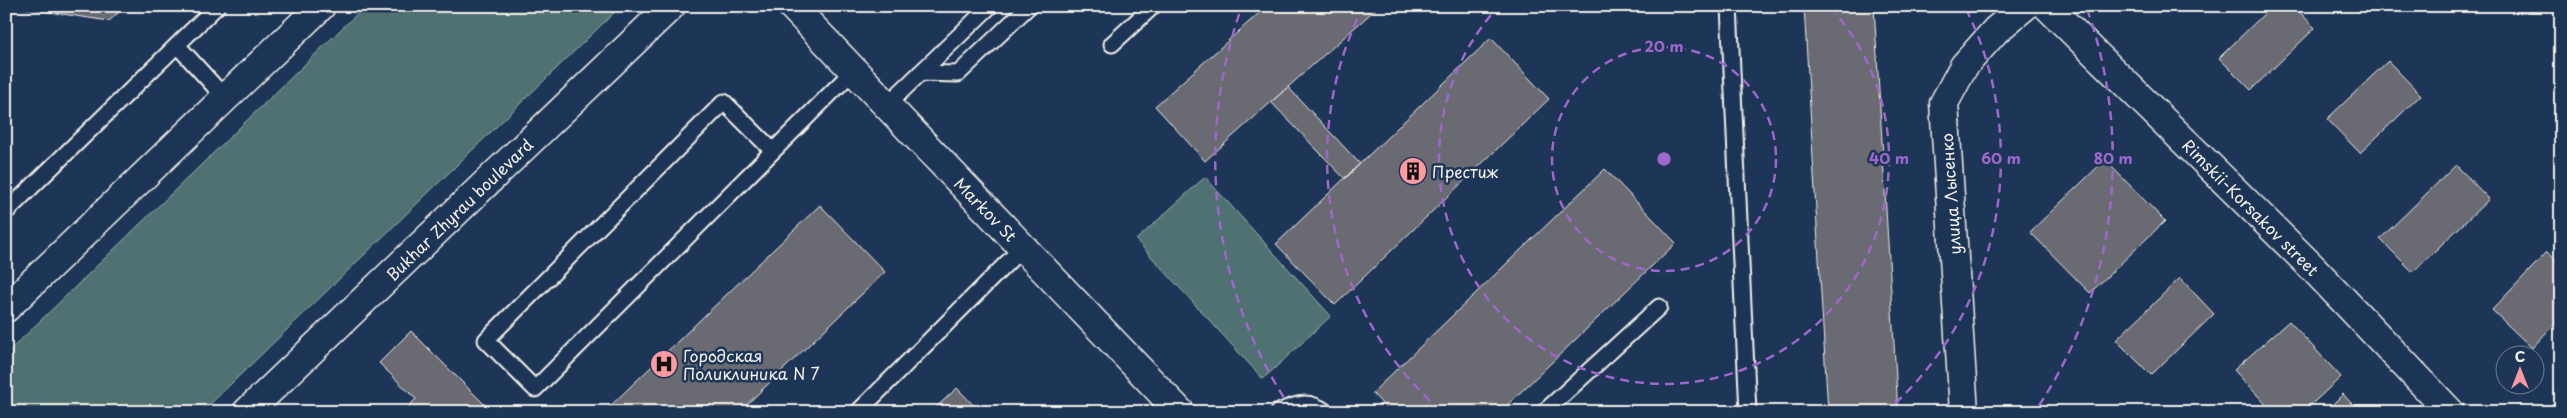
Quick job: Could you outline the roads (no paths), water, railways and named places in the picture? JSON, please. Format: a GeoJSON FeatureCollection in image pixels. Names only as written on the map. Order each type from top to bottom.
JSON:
{"type":"FeatureCollection","features":[{"type":"Feature","properties":{"kind":"street"},"geometry":{"type":"LineString","coordinates":[[6,308],[321,6]]}},
{"type":"Feature","properties":{"kind":"street","name":"Bukhar Zhyrau boulevard"},"geometry":{"type":"LineString","coordinates":[[247,412],[671,6]]}},
{"type":"Feature","properties":{"kind":"street","name":"Markov St"},"geometry":{"type":"LineString","coordinates":[[792,6],[1180,412]]}},
{"type":"Feature","properties":{"kind":"street","name":"улица Лысенко"},"geometry":{"type":"LineString","coordinates":[[1964,412],[1944,103],[1964,66],[1996,30],[2025,6]]}},
{"type":"Feature","properties":{"kind":"street","name":"Rimskii-Korsakov street"},"geometry":{"type":"LineString","coordinates":[[2047,6],[2312,267],[2450,412]]}},
{"type":"Feature","properties":{"kind":"lane"},"geometry":{"type":"LineString","coordinates":[[6,212],[217,6]]}},
{"type":"Feature","properties":{"kind":"lane"},"geometry":{"type":"LineString","coordinates":[[887,105],[990,6]]}},
{"type":"Feature","properties":{"kind":"lane"},"geometry":{"type":"LineString","coordinates":[[920,73],[958,74],[1029,6]]}},
{"type":"Feature","properties":{"kind":"lane"},"geometry":{"type":"LineString","coordinates":[[1112,44],[1153,6]]}},
{"type":"Feature","properties":{"kind":"lane"},"geometry":{"type":"LineString","coordinates":[[1729,6],[1748,412]]}},
{"type":"Feature","properties":{"kind":"lane"},"geometry":{"type":"LineString","coordinates":[[177,45],[225,98]]}},
{"type":"Feature","properties":{"kind":"lane"},"geometry":{"type":"LineString","coordinates":[[773,151],[724,102],[486,340],[535,389],[773,151],[854,70]]}},
{"type":"Feature","properties":{"kind":"lane"},"geometry":{"type":"LineString","coordinates":[[858,412],[1023,247]]}},
{"type":"Feature","properties":{"kind":"lane"},"geometry":{"type":"LineString","coordinates":[[1544,412],[1659,307]]}},
{"type":"Feature","properties":{"kind":"lane"},"geometry":{"type":"LineString","coordinates":[[1279,412],[1305,402],[1316,405],[1326,412]]}},
{"type":"Feature","properties":{"kind":"place","name":"Престиж"},"geometry":{"type":"Point","coordinates":[1413,171]}},
{"type":"Feature","properties":{"kind":"place","name":"Городская Поликлиника N 7"},"geometry":{"type":"Point","coordinates":[664,364]}}]}
